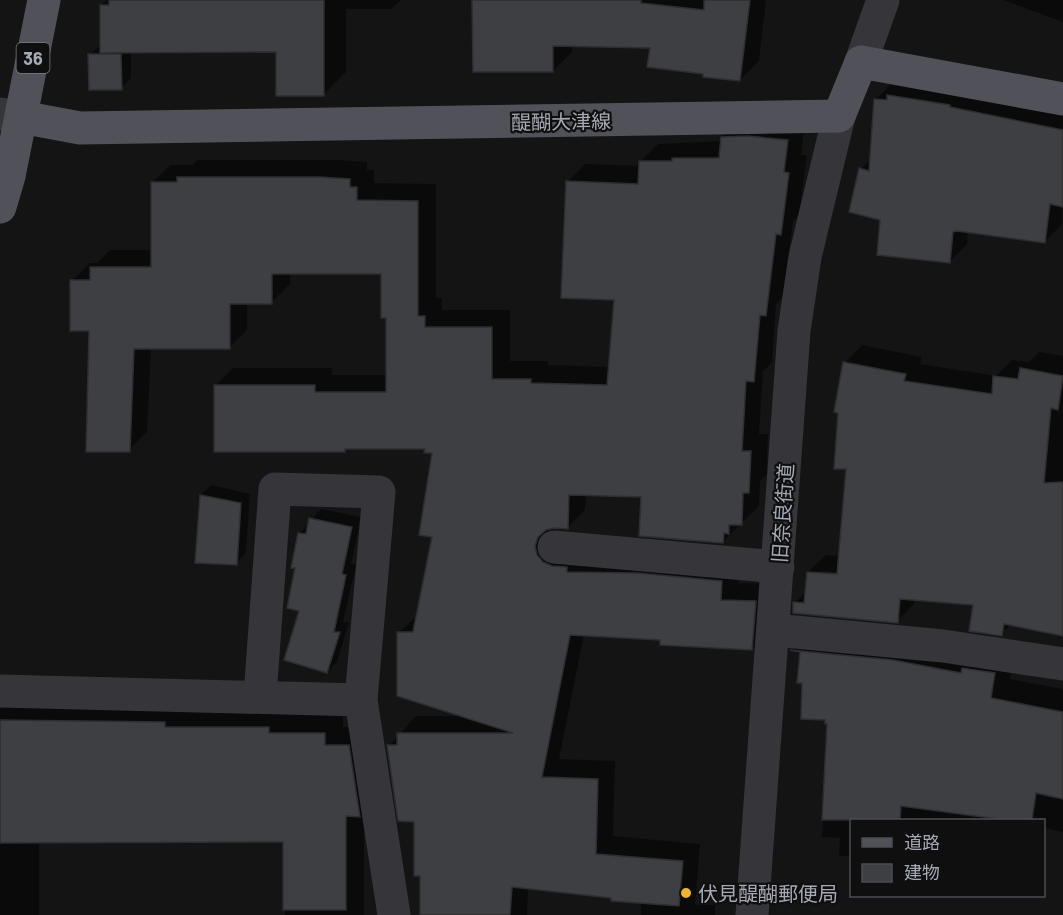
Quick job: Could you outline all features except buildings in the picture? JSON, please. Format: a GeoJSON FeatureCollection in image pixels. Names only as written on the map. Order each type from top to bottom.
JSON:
{"type":"FeatureCollection","features":[{"type":"Feature","properties":{"kind":"main road","name":"36"},"geometry":{"type":"LineString","coordinates":[[0,207],[11,116],[44,0]]}},
{"type":"Feature","properties":{"kind":"main road"},"geometry":{"type":"LineString","coordinates":[[839,116],[861,62],[1063,99]]}},
{"type":"Feature","properties":{"kind":"main road","name":"醍醐大津線"},"geometry":{"type":"LineString","coordinates":[[11,116],[80,128],[839,116]]}},
{"type":"Feature","properties":{"kind":"street"},"geometry":{"type":"LineString","coordinates":[[861,62],[883,0]]}},
{"type":"Feature","properties":{"kind":"street","name":"旧奈良街道"},"geometry":{"type":"LineString","coordinates":[[752,915],[794,332],[805,257],[839,116]]}},
{"type":"Feature","properties":{"kind":"street"},"geometry":{"type":"LineString","coordinates":[[260,696],[274,489],[379,492],[361,700],[394,915]]}},
{"type":"Feature","properties":{"kind":"street"},"geometry":{"type":"LineString","coordinates":[[554,547],[778,567]]}},
{"type":"Feature","properties":{"kind":"street"},"geometry":{"type":"LineString","coordinates":[[774,630],[943,646],[1063,664]]}},
{"type":"Feature","properties":{"kind":"street"},"geometry":{"type":"LineString","coordinates":[[0,691],[361,700]]}},
{"type":"Feature","properties":{"kind":"place","name":"伏見醍醐郵便局"},"geometry":{"type":"Point","coordinates":[686,893]}}]}
